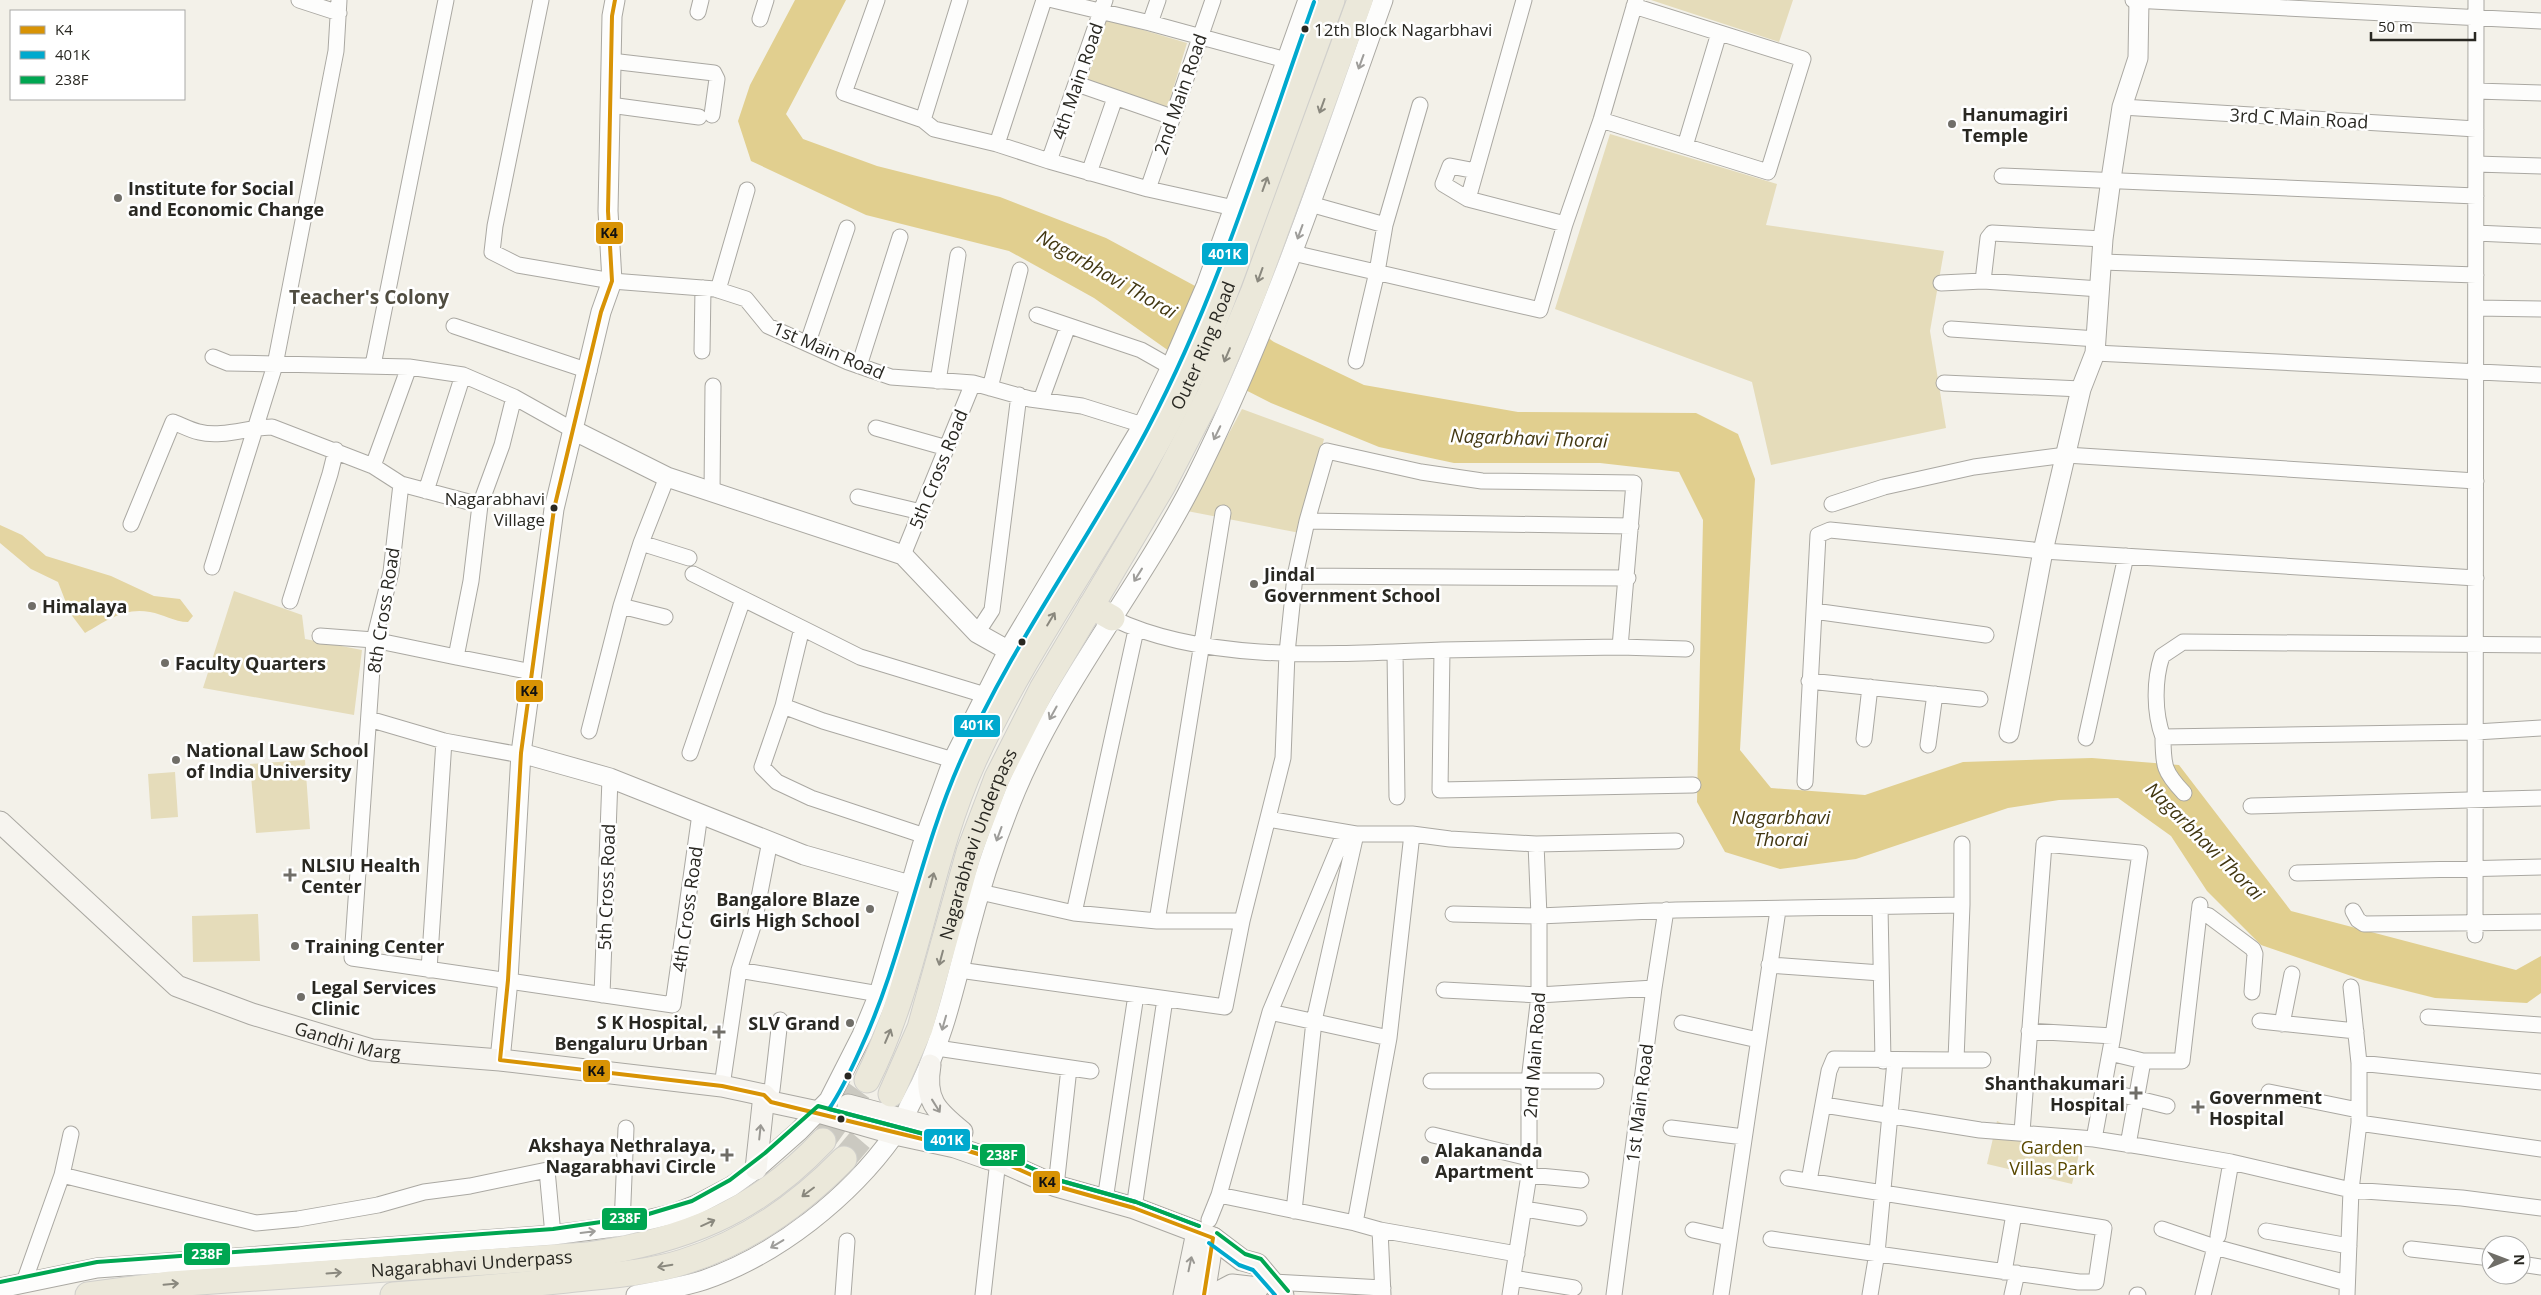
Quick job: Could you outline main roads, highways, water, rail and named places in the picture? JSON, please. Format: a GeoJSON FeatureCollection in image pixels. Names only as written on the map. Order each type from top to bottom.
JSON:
{"type":"FeatureCollection","features":[{"type":"Feature","properties":{"kind":"highway","name":"Outer Ring Road"},"geometry":{"type":"LineString","coordinates":[[1016,656],[1140,472],[1188,384],[1215,291],[1323,2]]}},
{"type":"Feature","properties":{"kind":"highway","name":"Outer Ring Road"},"geometry":{"type":"LineString","coordinates":[[1101,612],[1210,394],[1252,323],[1358,5]]}},
{"type":"Feature","properties":{"kind":"highway","name":"Nagarabhavi Underpass"},"geometry":{"type":"LineString","coordinates":[[891,1094],[920,1028],[982,814],[1034,704],[1101,612]]}},
{"type":"Feature","properties":{"kind":"highway","name":"Nagarabhavi Underpass"},"geometry":{"type":"LineString","coordinates":[[867,1080],[892,1027],[933,876],[958,797],[1000,706],[1016,656]]}},
{"type":"Feature","properties":{"kind":"highway","name":"Nagarabhavi Underpass"},"geometry":{"type":"LineString","coordinates":[[88,1295],[171,1284],[587,1255],[617,1250],[679,1236],[745,1206],[800,1165],[823,1141]]}},
{"type":"Feature","properties":{"kind":"highway","name":"Nagarabhavi Underpass"},"geometry":{"type":"LineString","coordinates":[[393,1295],[606,1276],[682,1263],[721,1248],[756,1230],[819,1184],[844,1159]]}},
{"type":"Feature","properties":{"kind":"main road","name":"Gandhi Marg"},"geometry":{"type":"LineString","coordinates":[[0,822],[177,986],[252,1014],[372,1050],[500,1060],[768,1092],[772,1102],[823,1106],[860,1122],[899,1126]]}},
{"type":"Feature","properties":{"kind":"main road"},"geometry":{"type":"LineString","coordinates":[[933,1056],[928,1089],[936,1108],[967,1136],[991,1152],[998,1160]]}},
{"type":"Feature","properties":{"kind":"main road"},"geometry":{"type":"LineString","coordinates":[[756,1169],[768,1092]]}},
{"type":"Feature","properties":{"kind":"main road"},"geometry":{"type":"LineString","coordinates":[[823,1106],[899,1126],[989,1159],[998,1160],[1056,1186],[1207,1230],[1242,1260],[1257,1264],[1269,1290]]}},
{"type":"Feature","properties":{"kind":"main road"},"geometry":{"type":"LineString","coordinates":[[899,1126],[967,1136]]}},
{"type":"Feature","properties":{"kind":"main road"},"geometry":{"type":"LineString","coordinates":[[1184,1295],[1207,1230]]}},
{"type":"Feature","properties":{"kind":"main road"},"geometry":{"type":"LineString","coordinates":[[1204,1295],[1207,1230]]}},
{"type":"Feature","properties":{"kind":"main road"},"geometry":{"type":"LineString","coordinates":[[1213,1295],[1232,1285],[1269,1290]]}},
{"type":"Feature","properties":{"kind":"water","name":"Nagarbhavi Thorai"},"geometry":{"type":"Polygon","coordinates":[[[795,0],[846,0],[786,114],[803,139],[877,166],[1000,197],[1106,238],[1197,287],[1274,342],[1364,385],[1518,412],[1696,413],[1738,434],[1755,479],[1740,750],[1771,788],[1865,795],[1963,762],[2092,758],[2179,765],[2291,911],[2516,970],[2541,956],[2541,993],[2527,1003],[2435,998],[2363,980],[2261,945],[2207,891],[2171,836],[2118,798],[2059,800],[2008,808],[1856,859],[1780,869],[1725,852],[1697,802],[1703,520],[1679,472],[1600,463],[1454,463],[1379,447],[1271,403],[1169,351],[1094,298],[1009,251],[866,215],[751,161],[738,121],[750,85],[795,0]]]}},
{"type":"Feature","properties":{"kind":"tunnel"},"geometry":{"type":"LineString","coordinates":[[823,1141],[867,1080]]}},
{"type":"Feature","properties":{"kind":"tunnel"},"geometry":{"type":"LineString","coordinates":[[844,1159],[866,1133],[882,1109]]}},
{"type":"Feature","properties":{"kind":"place","name":"12th Block Nagarbhavi"},"geometry":{"type":"Point","coordinates":[1305,29]}},
{"type":"Feature","properties":{"kind":"place","name":"Hanumagiri Temple"},"geometry":{"type":"Point","coordinates":[1952,124]}},
{"type":"Feature","properties":{"kind":"place","name":"Institute for Social and Economic Change"},"geometry":{"type":"Point","coordinates":[118,198]}},
{"type":"Feature","properties":{"kind":"place","name":"Nagarabhavi Village"},"geometry":{"type":"Point","coordinates":[554,508]}},
{"type":"Feature","properties":{"kind":"place","name":"Jindal Government School"},"geometry":{"type":"Point","coordinates":[1254,584]}},
{"type":"Feature","properties":{"kind":"place","name":"Himalaya"},"geometry":{"type":"Point","coordinates":[32,606]}},
{"type":"Feature","properties":{"kind":"place","name":"Faculty Quarters"},"geometry":{"type":"Point","coordinates":[165,663]}},
{"type":"Feature","properties":{"kind":"place","name":"National Law School of India University"},"geometry":{"type":"Point","coordinates":[176,760]}},
{"type":"Feature","properties":{"kind":"place","name":"NLSIU Health Center"},"geometry":{"type":"Point","coordinates":[290,875]}},
{"type":"Feature","properties":{"kind":"place","name":"Bangalore Blaze Girls High School"},"geometry":{"type":"Point","coordinates":[870,909]}},
{"type":"Feature","properties":{"kind":"place","name":"Training Center"},"geometry":{"type":"Point","coordinates":[295,946]}},
{"type":"Feature","properties":{"kind":"place","name":"Legal Services Clinic"},"geometry":{"type":"Point","coordinates":[301,997]}},
{"type":"Feature","properties":{"kind":"place","name":"SLV Grand"},"geometry":{"type":"Point","coordinates":[850,1023]}},
{"type":"Feature","properties":{"kind":"place","name":"S K Hospital, Bengaluru Urban"},"geometry":{"type":"Point","coordinates":[719,1032]}},
{"type":"Feature","properties":{"kind":"place","name":"Shanthakumari Hospital"},"geometry":{"type":"Point","coordinates":[2136,1093]}},
{"type":"Feature","properties":{"kind":"place","name":"Government Hospital"},"geometry":{"type":"Point","coordinates":[2198,1107]}},
{"type":"Feature","properties":{"kind":"place","name":"Akshaya Nethralaya, Nagarabhavi Circle"},"geometry":{"type":"Point","coordinates":[727,1155]}},
{"type":"Feature","properties":{"kind":"place","name":"Alakananda Apartment"},"geometry":{"type":"Point","coordinates":[1425,1160]}},
{"type":"Feature","properties":{"kind":"district","name":"Teacher's Colony"},"geometry":{"type":"Point","coordinates":[369,297]}},
{"type":"Feature","properties":{"kind":"park label","name":"Garden Villas Park"},"geometry":{"type":"Point","coordinates":[2052,1157]}}]}
